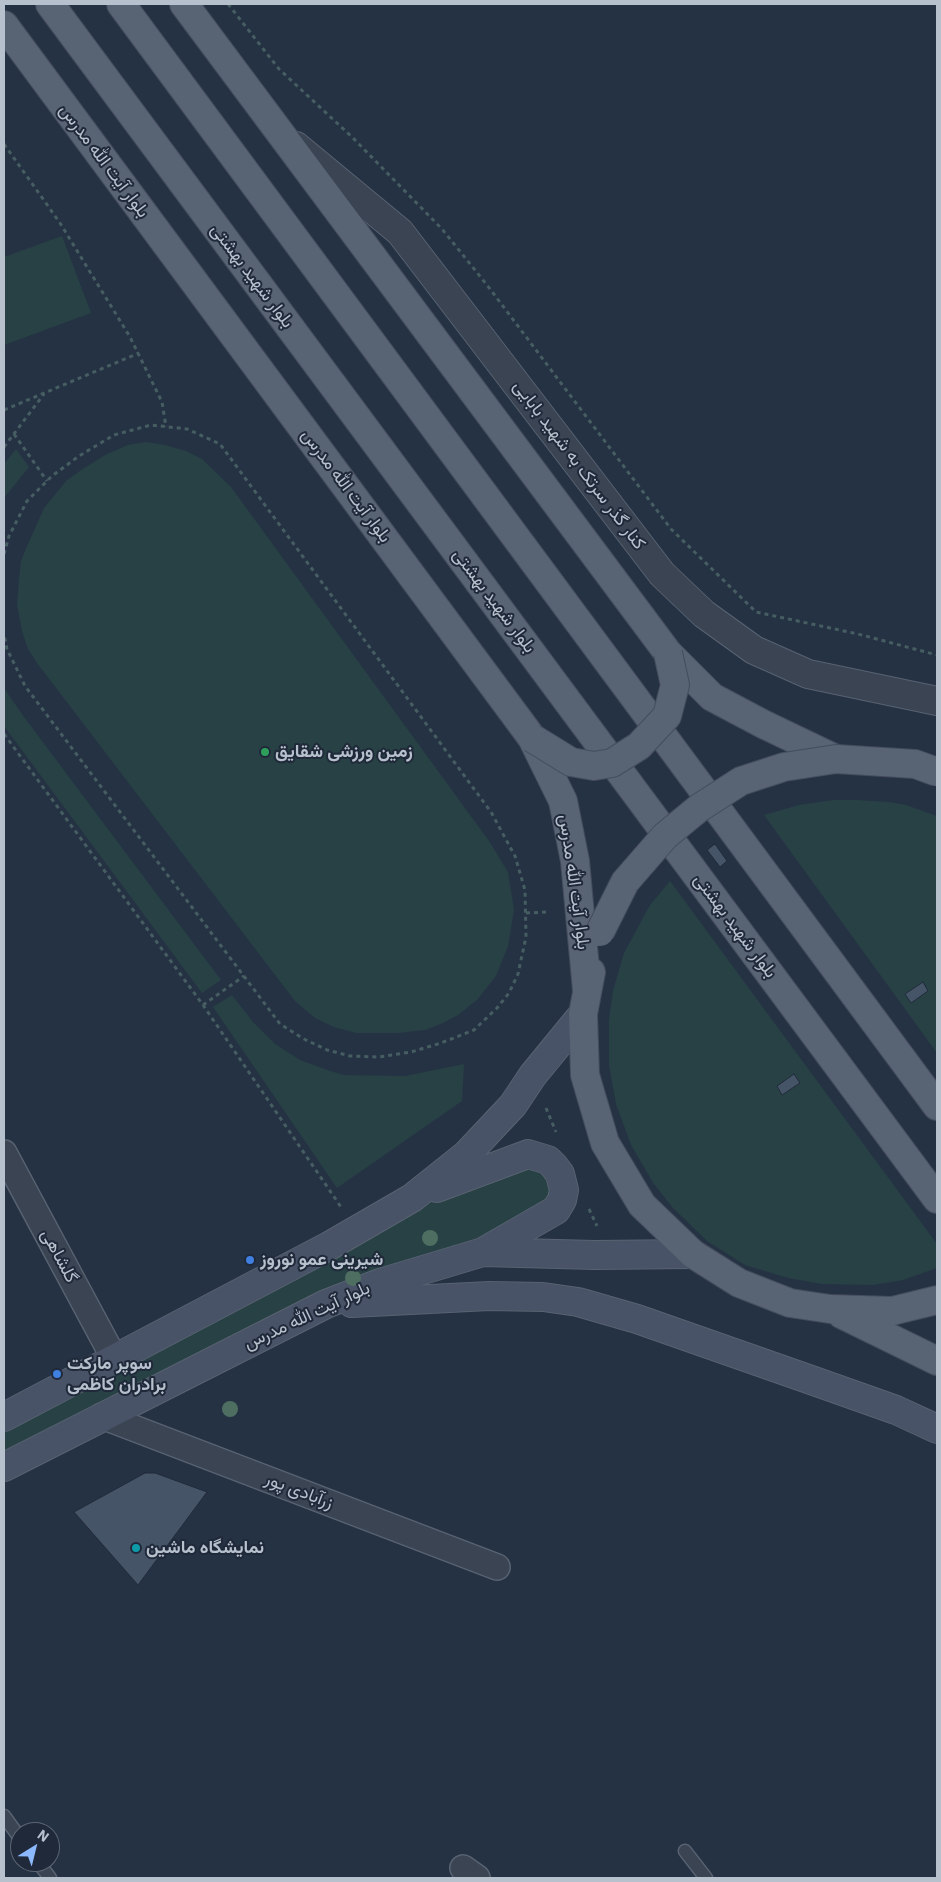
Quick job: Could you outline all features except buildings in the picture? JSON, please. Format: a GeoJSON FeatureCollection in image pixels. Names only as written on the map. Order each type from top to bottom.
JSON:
{"type":"FeatureCollection","features":[{"type":"Feature","properties":{"kind":"main road","name":"بلوار شهید بهشتی"},"geometry":{"type":"LineString","coordinates":[[50,4],[937,1199]]}},
{"type":"Feature","properties":{"kind":"main road"},"geometry":{"type":"LineString","coordinates":[[121,4],[937,1106]]}},
{"type":"Feature","properties":{"kind":"main road"},"geometry":{"type":"LineString","coordinates":[[184,4],[668,653],[712,696],[763,724],[836,759]]}},
{"type":"Feature","properties":{"kind":"main road","name":"بلوار آیت الله مدرس"},"geometry":{"type":"LineString","coordinates":[[4,25],[532,738],[563,801],[575,861],[585,1002]]}},
{"type":"Feature","properties":{"kind":"main road"},"geometry":{"type":"LineString","coordinates":[[532,738],[571,762],[594,766],[612,763],[639,746],[667,716],[675,685],[668,653]]}},
{"type":"Feature","properties":{"kind":"main road"},"geometry":{"type":"LineString","coordinates":[[930,768],[836,759],[784,767],[741,781],[699,808],[665,836],[625,882],[600,932],[585,1002],[585,1075],[605,1143],[642,1205],[693,1254],[739,1283],[790,1302],[830,1308],[892,1311],[937,1300]]}},
{"type":"Feature","properties":{"kind":"main road"},"geometry":{"type":"LineString","coordinates":[[4,1416],[329,1246],[412,1198],[466,1155],[513,1105],[585,1002]]}},
{"type":"Feature","properties":{"kind":"main road"},"geometry":{"type":"LineString","coordinates":[[412,1198],[528,1154],[548,1160],[560,1174],[564,1190],[562,1200],[556,1210],[483,1252]]}},
{"type":"Feature","properties":{"kind":"main road","name":"بلوار آیت الله مدرس"},"geometry":{"type":"LineString","coordinates":[[4,1467],[326,1304],[380,1283],[483,1252],[594,1255],[693,1254]]}},
{"type":"Feature","properties":{"kind":"main road"},"geometry":{"type":"LineString","coordinates":[[326,1304],[490,1296],[543,1297],[578,1302],[646,1322],[896,1410],[937,1429]]}},
{"type":"Feature","properties":{"kind":"main road"},"geometry":{"type":"LineString","coordinates":[[830,1308],[937,1361]]}},
{"type":"Feature","properties":{"kind":"street","name":"کنار گذر سرتک به شهید بابایی"},"geometry":{"type":"LineString","coordinates":[[282,134],[400,232],[662,574],[704,614],[754,650],[808,674],[937,701]]}},
{"type":"Feature","properties":{"kind":"street","name":"گلشاهی"},"geometry":{"type":"LineString","coordinates":[[4,1153],[114,1358]]}},
{"type":"Feature","properties":{"kind":"street","name":"زرآبادی پور"},"geometry":{"type":"LineString","coordinates":[[102,1416],[497,1567]]}},
{"type":"Feature","properties":{"kind":"lane"},"geometry":{"type":"LineString","coordinates":[[685,1851],[706,1878]]}},
{"type":"Feature","properties":{"kind":"path"},"geometry":{"type":"LineString","coordinates":[[228,4],[279,69],[352,137],[442,229],[487,284],[671,529],[756,612],[858,634],[937,655]]}},
{"type":"Feature","properties":{"kind":"path"},"geometry":{"type":"LineString","coordinates":[[4,144],[60,222],[130,337],[162,402],[166,427]]}},
{"type":"Feature","properties":{"kind":"path"},"geometry":{"type":"LineString","coordinates":[[4,410],[138,353]]}},
{"type":"Feature","properties":{"kind":"path"},"geometry":{"type":"LineString","coordinates":[[4,447],[46,392]]}},
{"type":"Feature","properties":{"kind":"path"},"geometry":{"type":"LineString","coordinates":[[4,554],[9,536],[27,501],[47,481],[79,456],[114,436],[151,425],[187,429],[220,444],[491,812],[514,856],[525,890],[526,937],[518,974],[509,993],[497,1008],[474,1030],[411,1052],[379,1057],[350,1056],[327,1050],[304,1039],[280,1024],[26,686],[7,649],[4,634]]}},
{"type":"Feature","properties":{"kind":"path"},"geometry":{"type":"LineString","coordinates":[[14,434],[47,481]]}},
{"type":"Feature","properties":{"kind":"path"},"geometry":{"type":"LineString","coordinates":[[4,734],[203,1005],[357,1230]]}},
{"type":"Feature","properties":{"kind":"path"},"geometry":{"type":"LineString","coordinates":[[526,913],[548,912]]}},
{"type":"Feature","properties":{"kind":"path"},"geometry":{"type":"LineString","coordinates":[[203,1005],[244,976]]}},
{"type":"Feature","properties":{"kind":"green space"},"geometry":{"type":"Polygon","coordinates":[[[62,236],[91,313],[4,345],[4,257],[62,236]]]}},
{"type":"Feature","properties":{"kind":"green space","name":"زمین ورزشی شقایق"},"geometry":{"type":"Polygon","coordinates":[[[146,442],[186,451],[202,459],[231,487],[489,841],[508,872],[514,910],[508,946],[496,976],[477,1000],[458,1015],[441,1024],[425,1030],[399,1033],[356,1033],[334,1027],[315,1018],[295,1001],[28,649],[17,605],[19,578],[21,561],[44,508],[66,481],[81,470],[107,454],[128,445],[146,442]]]}},
{"type":"Feature","properties":{"kind":"green space"},"geometry":{"type":"Polygon","coordinates":[[[16,449],[29,467],[4,498],[4,464],[16,449]]]}},
{"type":"Feature","properties":{"kind":"green space"},"geometry":{"type":"Polygon","coordinates":[[[4,688],[221,980],[202,993],[4,726],[4,688]]]}},
{"type":"Feature","properties":{"kind":"green space"},"geometry":{"type":"Polygon","coordinates":[[[833,800],[889,802],[906,805],[937,816],[937,1053],[764,815],[799,805],[833,800]]]}},
{"type":"Feature","properties":{"kind":"green space"},"geometry":{"type":"Polygon","coordinates":[[[670,881],[937,1244],[937,1268],[903,1280],[873,1285],[822,1284],[788,1278],[745,1265],[707,1241],[673,1208],[654,1184],[631,1145],[616,1104],[609,1065],[609,1019],[613,991],[624,953],[650,905],[670,881]]]}},
{"type":"Feature","properties":{"kind":"green space"},"geometry":{"type":"Polygon","coordinates":[[[232,995],[253,1022],[275,1044],[300,1060],[330,1071],[344,1075],[405,1076],[464,1064],[462,1101],[337,1188],[213,1007],[232,995]]]}},
{"type":"Feature","properties":{"kind":"green space"},"geometry":{"type":"Polygon","coordinates":[[[548,1160],[556,1210],[380,1283],[4,1467],[4,1417],[412,1198],[548,1160]]]}},
{"type":"Feature","properties":{"kind":"place","name":"زمین ورزشی شقایق"},"geometry":{"type":"Point","coordinates":[265,752]}},
{"type":"Feature","properties":{"kind":"place","name":"شیرینی عمو نوروز"},"geometry":{"type":"Point","coordinates":[250,1260]}},
{"type":"Feature","properties":{"kind":"place","name":"سوپر مارکت برادران کاظمی"},"geometry":{"type":"Point","coordinates":[57,1374]}},
{"type":"Feature","properties":{"kind":"place","name":"نمایشگاه ماشین"},"geometry":{"type":"Point","coordinates":[136,1548]}}]}
